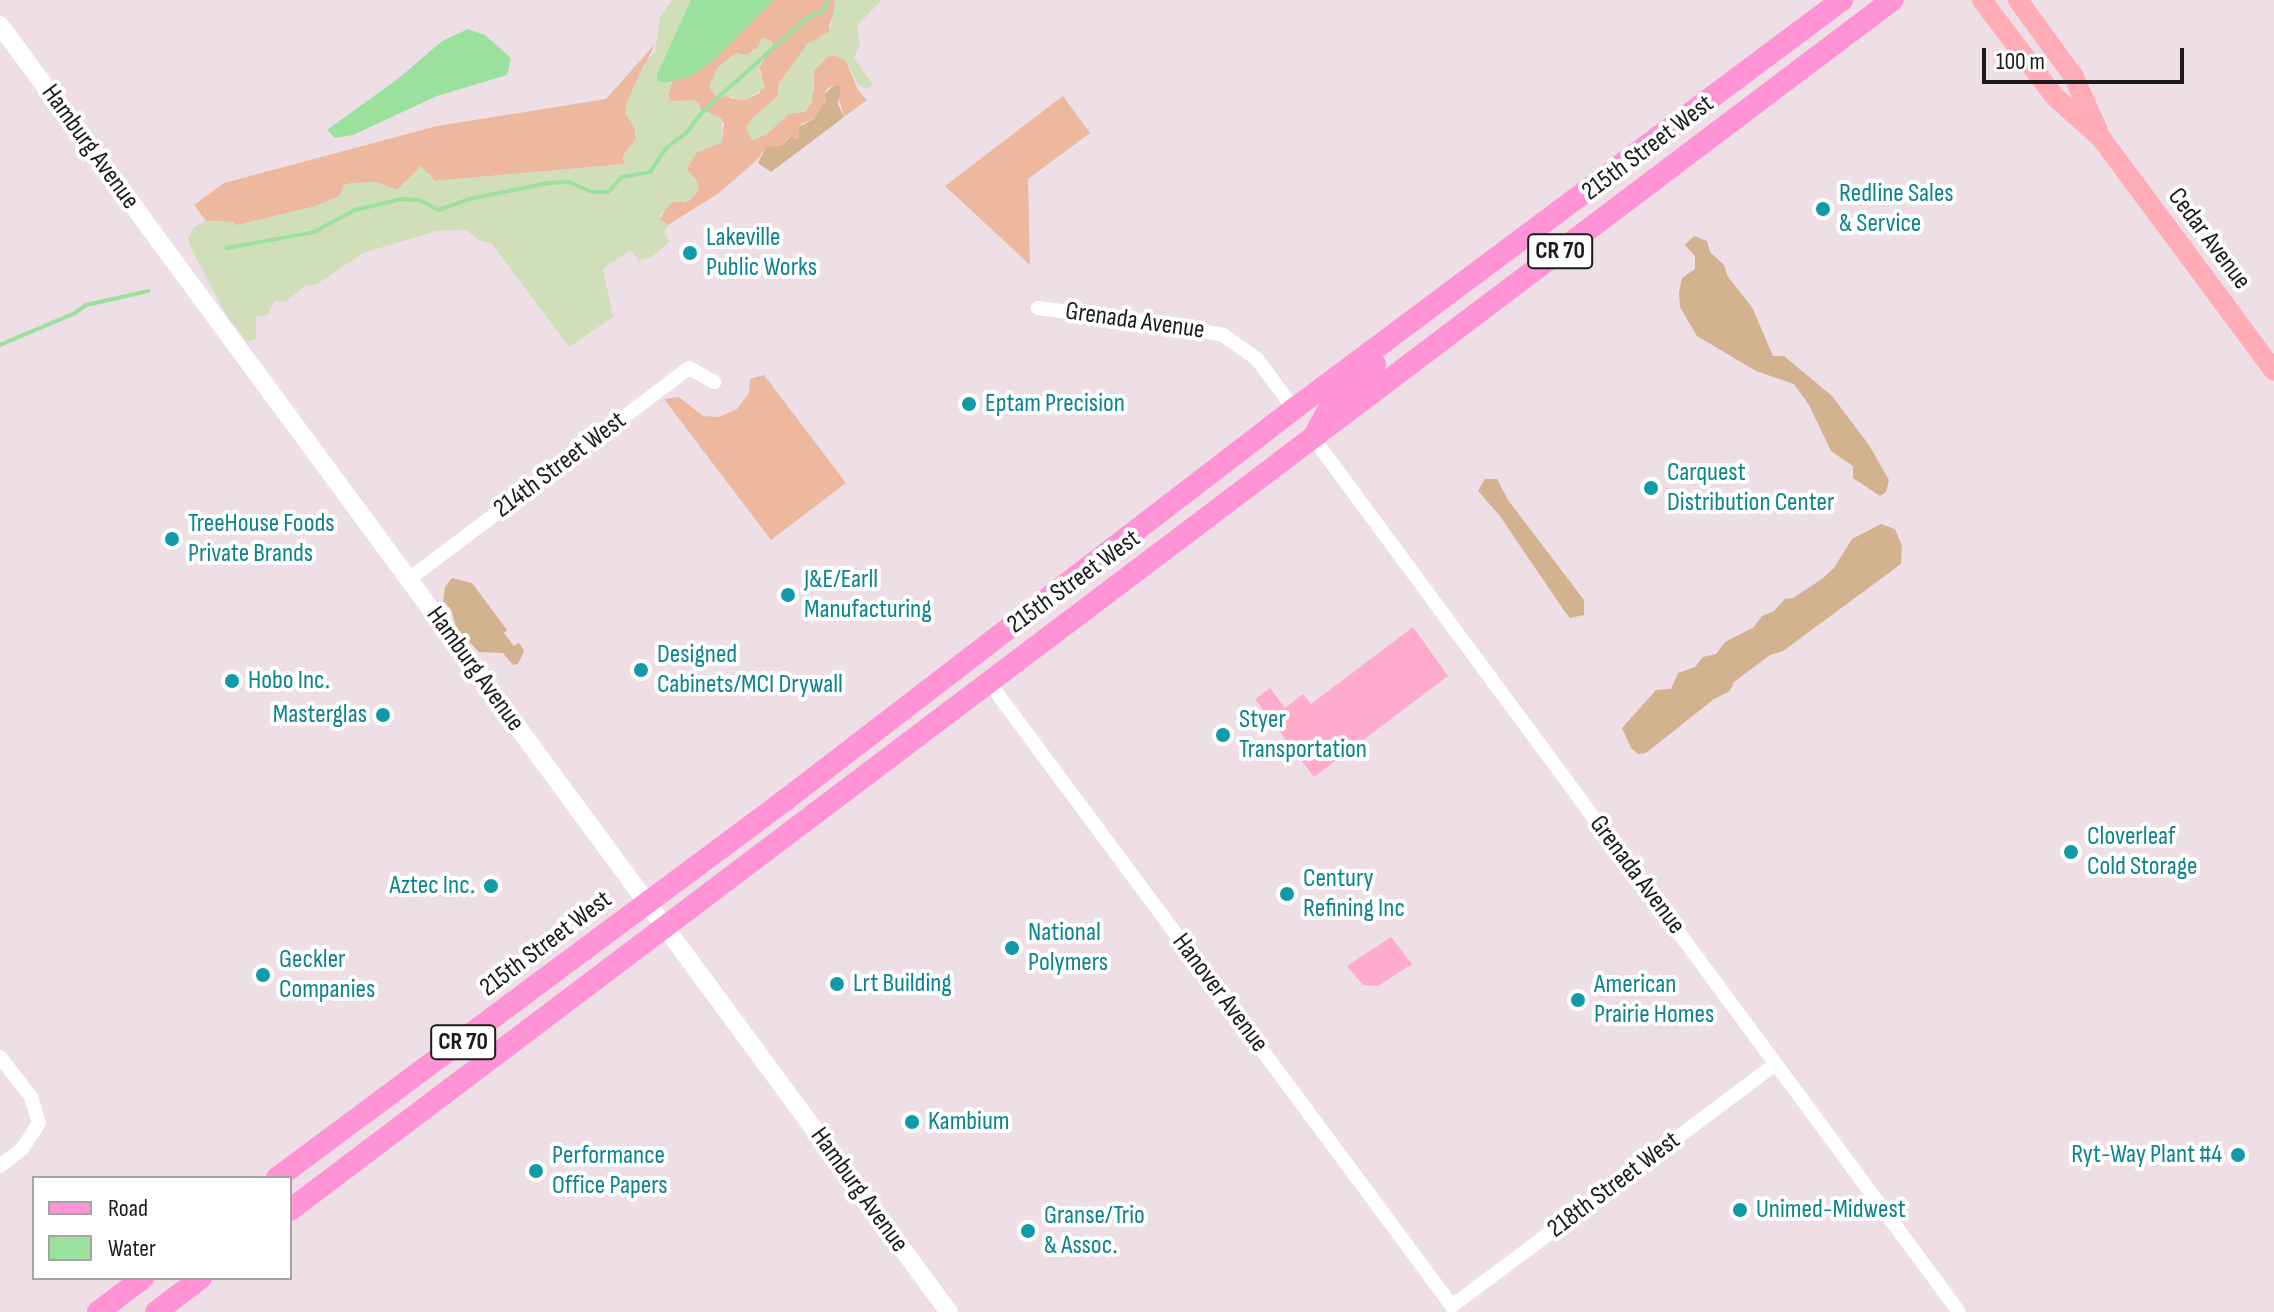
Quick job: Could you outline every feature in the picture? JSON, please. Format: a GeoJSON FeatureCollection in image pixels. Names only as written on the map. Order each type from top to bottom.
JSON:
{"type":"FeatureCollection","features":[{"type":"Feature","properties":{"kind":"main road","name":"215th Street West"},"geometry":{"type":"LineString","coordinates":[[280,1176],[647,903],[1448,293],[1842,0]]}},
{"type":"Feature","properties":{"kind":"main road","name":"215th Street West"},"geometry":{"type":"LineString","coordinates":[[292,1208],[988,681],[1314,439],[1664,169],[1892,0]]}},
{"type":"Feature","properties":{"kind":"main road","name":"Cedar Avenue"},"geometry":{"type":"LineString","coordinates":[[1982,0],[2054,96],[2101,138],[2274,371]]}},
{"type":"Feature","properties":{"kind":"main road","name":"Cedar Avenue"},"geometry":{"type":"LineString","coordinates":[[2018,0],[2074,77],[2101,138]]}},
{"type":"Feature","properties":{"kind":"main road"},"geometry":{"type":"LineString","coordinates":[[1314,439],[1322,416],[1332,403],[1430,321],[1448,293]]}},
{"type":"Feature","properties":{"kind":"main road"},"geometry":{"type":"LineString","coordinates":[[1136,572],[1199,511],[1282,444],[1294,409]]}},
{"type":"Feature","properties":{"kind":"main road"},"geometry":{"type":"LineString","coordinates":[[98,1312],[141,1280]]}},
{"type":"Feature","properties":{"kind":"main road"},"geometry":{"type":"LineString","coordinates":[[115,1312],[141,1280]]}},
{"type":"Feature","properties":{"kind":"main road"},"geometry":{"type":"LineString","coordinates":[[156,1312],[198,1280]]}},
{"type":"Feature","properties":{"kind":"street","name":"Hamburg Avenue"},"geometry":{"type":"LineString","coordinates":[[0,25],[949,1312]]}},
{"type":"Feature","properties":{"kind":"street","name":"Grenada Avenue"},"geometry":{"type":"LineString","coordinates":[[1038,308],[1166,324],[1223,335],[1257,359],[1294,409]]}},
{"type":"Feature","properties":{"kind":"street","name":"214th Street West"},"geometry":{"type":"LineString","coordinates":[[409,579],[689,368],[714,382]]}},
{"type":"Feature","properties":{"kind":"street","name":"Grenada Avenue"},"geometry":{"type":"LineString","coordinates":[[1314,439],[1959,1312]]}},
{"type":"Feature","properties":{"kind":"street","name":"Hanover Avenue"},"geometry":{"type":"LineString","coordinates":[[988,681],[1452,1306]]}},
{"type":"Feature","properties":{"kind":"street"},"geometry":{"type":"LineString","coordinates":[[0,1057],[31,1097],[39,1123],[23,1148],[0,1166]]}},
{"type":"Feature","properties":{"kind":"street","name":"218th Street West"},"geometry":{"type":"LineString","coordinates":[[1452,1306],[1776,1064]]}},
{"type":"Feature","properties":{"kind":"shaded area"},"geometry":{"type":"Polygon","coordinates":[[[672,0],[691,0],[663,60],[673,79],[668,95],[671,101],[695,100],[700,108],[722,119],[722,142],[696,153],[688,167],[699,190],[695,195],[685,203],[675,200],[661,214],[660,219],[668,225],[664,232],[669,241],[666,245],[651,257],[639,260],[630,250],[603,269],[613,317],[569,347],[492,244],[480,241],[466,230],[436,231],[363,253],[317,284],[304,286],[286,302],[275,301],[267,315],[256,317],[256,339],[247,342],[225,313],[188,238],[194,227],[206,221],[233,222],[236,225],[316,206],[339,196],[344,185],[351,183],[376,182],[397,190],[421,166],[435,181],[625,164],[622,157],[636,138],[636,130],[625,113],[626,104],[643,66],[655,51],[660,17],[672,0]]]}},
{"type":"Feature","properties":{"kind":"shaded area"},"geometry":{"type":"Polygon","coordinates":[[[774,0],[835,0],[830,32],[792,66],[779,83],[778,96],[746,128],[792,113],[814,90],[814,70],[827,57],[834,55],[846,61],[858,90],[867,100],[844,117],[835,85],[827,89],[824,94],[826,100],[814,119],[801,124],[799,141],[790,136],[782,145],[766,147],[758,159],[719,193],[668,225],[660,219],[670,202],[689,201],[699,190],[696,180],[686,170],[690,162],[696,153],[722,142],[724,123],[700,108],[698,103],[671,101],[668,95],[673,79],[691,76],[716,58],[774,0]],[[756,49],[747,55],[736,53],[717,68],[730,98],[744,100],[760,93],[762,73],[759,68],[768,53],[756,49]]]}},
{"type":"Feature","properties":{"kind":"shaded area"},"geometry":{"type":"Polygon","coordinates":[[[835,0],[882,0],[857,26],[860,45],[854,58],[873,85],[867,89],[858,85],[846,61],[835,55],[827,57],[814,70],[812,103],[805,112],[789,114],[767,134],[752,141],[746,128],[752,118],[778,96],[779,83],[807,44],[830,31],[835,0]]]}},
{"type":"Feature","properties":{"kind":"shaded area"},"geometry":{"type":"Polygon","coordinates":[[[763,37],[772,42],[773,50],[763,58],[759,68],[765,88],[744,100],[727,96],[718,99],[709,87],[717,68],[736,53],[747,55],[755,51],[763,37]]]}},
{"type":"Feature","properties":{"kind":"shaded area"},"geometry":{"type":"Polygon","coordinates":[[[655,44],[631,94],[636,138],[626,164],[434,181],[430,174],[406,181],[397,190],[376,182],[344,185],[340,196],[317,206],[235,226],[232,222],[206,221],[194,205],[224,183],[437,126],[606,99],[655,44]]]}},
{"type":"Feature","properties":{"kind":"shaded area"},"geometry":{"type":"Polygon","coordinates":[[[835,85],[841,87],[838,104],[844,117],[771,172],[758,163],[766,147],[782,145],[791,136],[799,140],[799,127],[814,119],[826,100],[824,94],[835,85]]]}},
{"type":"Feature","properties":{"kind":"shaded area"},"geometry":{"type":"Polygon","coordinates":[[[1063,96],[1090,133],[1028,179],[1030,265],[945,186],[1063,96]]]}},
{"type":"Feature","properties":{"kind":"shaded area"},"geometry":{"type":"Polygon","coordinates":[[[1694,236],[1707,241],[1710,252],[1724,265],[1728,277],[1752,307],[1773,356],[1784,356],[1832,396],[1869,445],[1889,480],[1886,492],[1880,496],[1853,478],[1853,466],[1831,451],[1809,405],[1794,384],[1756,371],[1697,336],[1680,307],[1679,292],[1682,278],[1695,269],[1695,256],[1685,245],[1694,236]]]}},
{"type":"Feature","properties":{"kind":"shaded area"},"geometry":{"type":"Polygon","coordinates":[[[764,375],[846,483],[771,540],[664,399],[679,397],[703,416],[719,417],[737,409],[749,393],[750,379],[764,375]]]}},
{"type":"Feature","properties":{"kind":"shaded area"},"geometry":{"type":"Polygon","coordinates":[[[1485,479],[1497,479],[1508,500],[1584,600],[1584,615],[1570,618],[1565,612],[1500,516],[1478,491],[1485,479]]]}},
{"type":"Feature","properties":{"kind":"shaded area"},"geometry":{"type":"Polygon","coordinates":[[[1881,524],[1895,529],[1902,546],[1901,564],[1783,651],[1770,655],[1734,682],[1730,691],[1714,699],[1646,753],[1638,754],[1631,748],[1622,728],[1656,690],[1671,689],[1678,673],[1695,667],[1703,657],[1716,654],[1725,642],[1754,627],[1762,616],[1774,611],[1785,599],[1793,598],[1822,579],[1834,568],[1852,539],[1881,524]]]}},
{"type":"Feature","properties":{"kind":"shaded area"},"geometry":{"type":"Polygon","coordinates":[[[452,578],[472,583],[507,630],[504,633],[514,646],[519,643],[524,651],[518,664],[513,665],[503,653],[479,652],[456,628],[451,609],[443,601],[445,587],[452,578]]]}},
{"type":"Feature","properties":{"kind":"sand"},"geometry":{"type":"Polygon","coordinates":[[[1413,627],[1448,676],[1314,777],[1255,699],[1270,688],[1285,708],[1303,694],[1311,704],[1413,627]]]}},
{"type":"Feature","properties":{"kind":"sand"},"geometry":{"type":"Polygon","coordinates":[[[1391,937],[1412,964],[1378,986],[1363,985],[1347,966],[1391,937]]]}},
{"type":"Feature","properties":{"kind":"water"},"geometry":{"type":"Polygon","coordinates":[[[691,0],[774,0],[716,58],[691,76],[664,83],[657,80],[657,74],[691,0]]]}},
{"type":"Feature","properties":{"kind":"water"},"geometry":{"type":"Polygon","coordinates":[[[468,29],[485,35],[511,58],[507,75],[437,96],[353,135],[335,138],[327,130],[399,78],[442,41],[468,29]]]}},
{"type":"Feature","properties":{"kind":"waterway"},"geometry":{"type":"LineString","coordinates":[[227,248],[314,232],[355,210],[402,199],[419,200],[439,210],[469,199],[548,183],[569,182],[591,192],[608,192],[622,177],[650,172],[666,148],[686,133],[704,110],[807,18],[824,10],[828,0]]}},
{"type":"Feature","properties":{"kind":"waterway"},"geometry":{"type":"LineString","coordinates":[[0,345],[75,313],[86,305],[148,291]]}},
{"type":"Feature","properties":{"kind":"place","name":"Redline Sales & Service"},"geometry":{"type":"Point","coordinates":[1823,209]}},
{"type":"Feature","properties":{"kind":"place","name":"Lakeville Public Works"},"geometry":{"type":"Point","coordinates":[690,253]}},
{"type":"Feature","properties":{"kind":"place","name":"Eptam Precision"},"geometry":{"type":"Point","coordinates":[969,404]}},
{"type":"Feature","properties":{"kind":"place","name":"Carquest Distribution Center"},"geometry":{"type":"Point","coordinates":[1651,488]}},
{"type":"Feature","properties":{"kind":"place","name":"TreeHouse Foods Private Brands"},"geometry":{"type":"Point","coordinates":[172,539]}},
{"type":"Feature","properties":{"kind":"place","name":"J&E/Earll Manufacturing"},"geometry":{"type":"Point","coordinates":[788,595]}},
{"type":"Feature","properties":{"kind":"place","name":"Designed Cabinets/MCI Drywall"},"geometry":{"type":"Point","coordinates":[641,670]}},
{"type":"Feature","properties":{"kind":"place","name":"Hobo Inc."},"geometry":{"type":"Point","coordinates":[232,681]}},
{"type":"Feature","properties":{"kind":"place","name":"Masterglas"},"geometry":{"type":"Point","coordinates":[383,715]}},
{"type":"Feature","properties":{"kind":"place","name":"Styer Transportation"},"geometry":{"type":"Point","coordinates":[1223,735]}},
{"type":"Feature","properties":{"kind":"place","name":"Cloverleaf Cold Storage"},"geometry":{"type":"Point","coordinates":[2071,852]}},
{"type":"Feature","properties":{"kind":"place","name":"Aztec Inc."},"geometry":{"type":"Point","coordinates":[491,886]}},
{"type":"Feature","properties":{"kind":"place","name":"Century Refining Inc"},"geometry":{"type":"Point","coordinates":[1287,894]}},
{"type":"Feature","properties":{"kind":"place","name":"National Polymers"},"geometry":{"type":"Point","coordinates":[1012,948]}},
{"type":"Feature","properties":{"kind":"place","name":"Geckler Companies"},"geometry":{"type":"Point","coordinates":[263,975]}},
{"type":"Feature","properties":{"kind":"place","name":"Lrt Building"},"geometry":{"type":"Point","coordinates":[837,984]}},
{"type":"Feature","properties":{"kind":"place","name":"American Prairie Homes"},"geometry":{"type":"Point","coordinates":[1578,1000]}},
{"type":"Feature","properties":{"kind":"place","name":"Kambium"},"geometry":{"type":"Point","coordinates":[912,1122]}},
{"type":"Feature","properties":{"kind":"place","name":"Ryt-Way Plant #4"},"geometry":{"type":"Point","coordinates":[2238,1155]}},
{"type":"Feature","properties":{"kind":"place","name":"Performance Office Papers"},"geometry":{"type":"Point","coordinates":[536,1171]}},
{"type":"Feature","properties":{"kind":"place","name":"Unimed-Midwest"},"geometry":{"type":"Point","coordinates":[1740,1210]}},
{"type":"Feature","properties":{"kind":"place","name":"Granse/Trio & Assoc."},"geometry":{"type":"Point","coordinates":[1028,1231]}}]}
